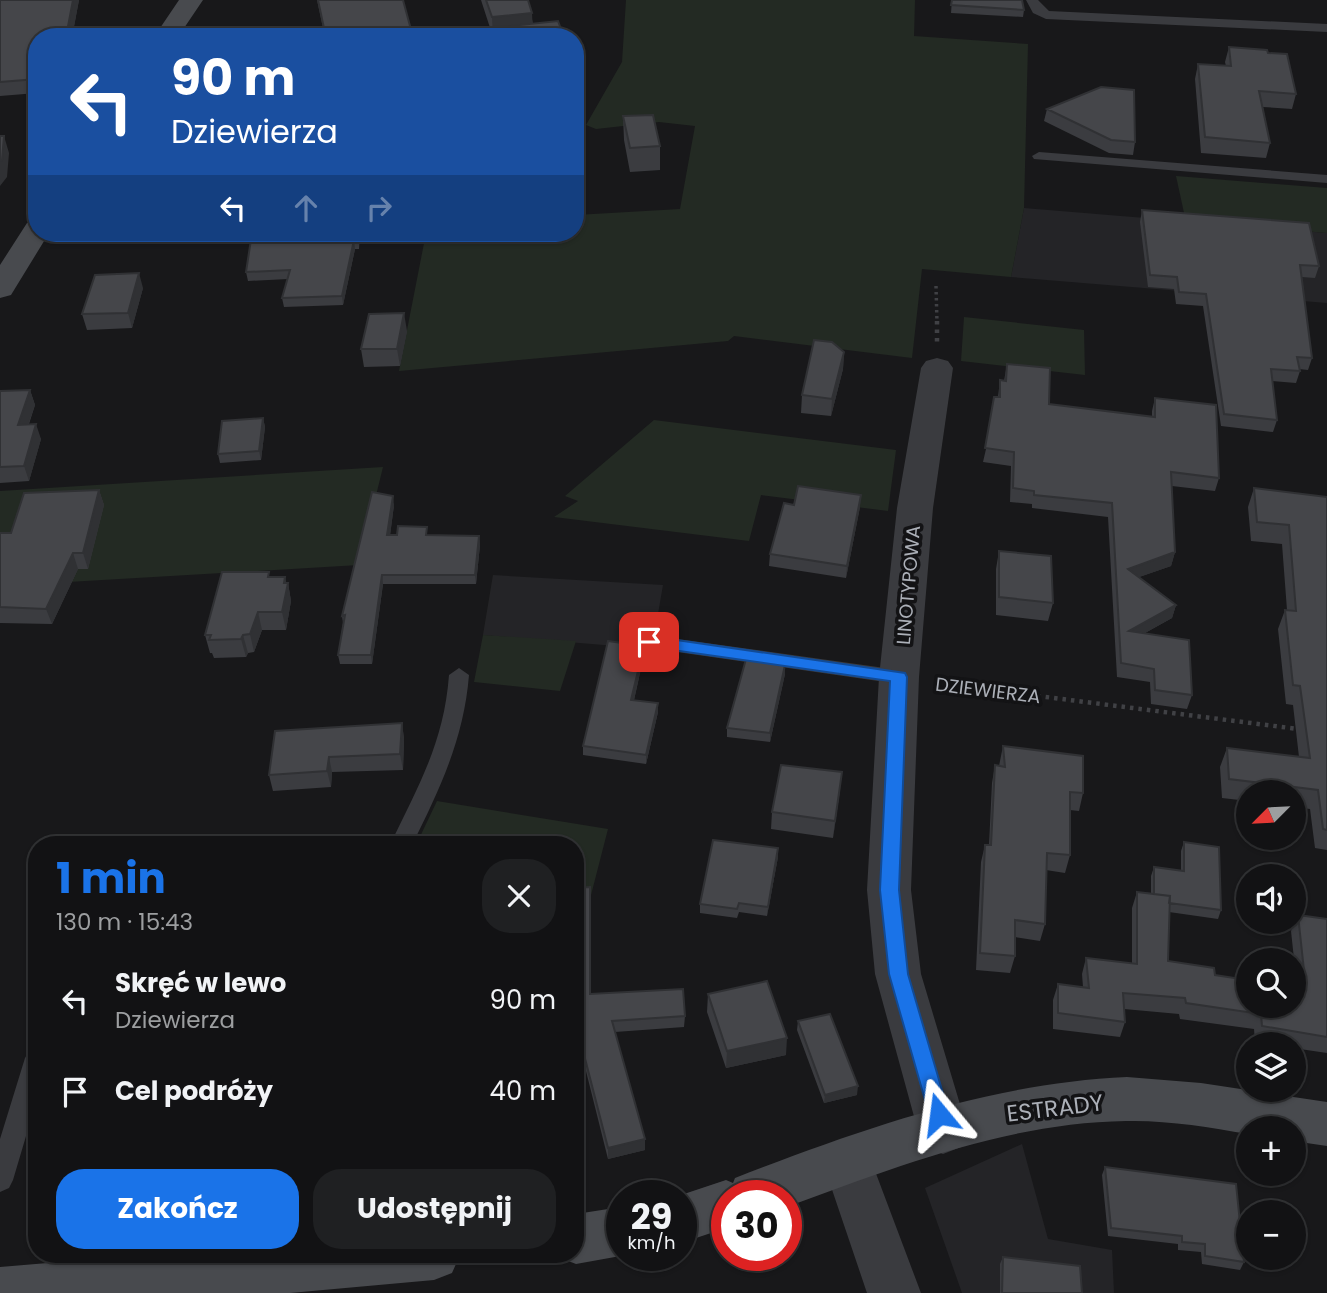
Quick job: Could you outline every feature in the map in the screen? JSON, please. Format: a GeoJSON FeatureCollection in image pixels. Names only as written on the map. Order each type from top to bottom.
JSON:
{"type":"FeatureCollection","features":[{"type":"Feature","properties":{"kind":"main road"},"geometry":{"type":"LineString","coordinates":[[172,28],[191,0]]}},
{"type":"Feature","properties":{"kind":"main road"},"geometry":{"type":"LineString","coordinates":[[0,289],[29,242]]}},
{"type":"Feature","properties":{"kind":"main road","name":"ESTRADY"},"geometry":{"type":"LineString","coordinates":[[798,1180],[995,1115],[1127,1099],[1327,1124]]}},
{"type":"Feature","properties":{"kind":"main road"},"geometry":{"type":"LineString","coordinates":[[584,1238],[606,1234]]}},
{"type":"Feature","properties":{"kind":"main road"},"geometry":{"type":"LineString","coordinates":[[0,1293],[303,1263]]}},
{"type":"Feature","properties":{"kind":"street","name":"LINOTYPOWA"},"geometry":{"type":"LineString","coordinates":[[937,368],[915,508],[899,677],[890,890],[898,974],[943,1131]]}},
{"type":"Feature","properties":{"kind":"street"},"geometry":{"type":"LineString","coordinates":[[848,1163],[894,1293]]}},
{"type":"Feature","properties":{"kind":"lane"},"geometry":{"type":"LineString","coordinates":[[1032,0],[1037,10],[1046,15],[1327,28]]}},
{"type":"Feature","properties":{"kind":"lane"},"geometry":{"type":"LineString","coordinates":[[1039,156],[1327,178]]}},
{"type":"Feature","properties":{"kind":"lane"},"geometry":{"type":"LineString","coordinates":[[649,642],[899,677]]}},
{"type":"Feature","properties":{"kind":"lane"},"geometry":{"type":"LineString","coordinates":[[405,836],[452,738],[458,711],[459,675]]}},
{"type":"Feature","properties":{"kind":"lane"},"geometry":{"type":"LineString","coordinates":[[0,1181],[28,1088]]}},
{"type":"Feature","properties":{"kind":"path"},"geometry":{"type":"LineString","coordinates":[[936,286],[937,368]]}},
{"type":"Feature","properties":{"kind":"path","name":"DZIEWIERZA"},"geometry":{"type":"LineString","coordinates":[[899,677],[1300,729]]}},
{"type":"Feature","properties":{"kind":"shaded area"},"geometry":{"type":"Polygon","coordinates":[[[626,0],[915,0],[914,36],[1028,44],[1024,208],[1011,277],[922,269],[912,358],[734,336],[728,341],[399,371],[424,242],[584,242],[584,215],[680,209],[695,126],[659,122],[596,129],[586,125],[622,62],[626,0]]]}},
{"type":"Feature","properties":{"kind":"shaded area"},"geometry":{"type":"Polygon","coordinates":[[[1176,176],[1327,188],[1327,233],[1186,222],[1176,176]]]}},
{"type":"Feature","properties":{"kind":"shaded area"},"geometry":{"type":"Polygon","coordinates":[[[1024,208],[1327,233],[1327,303],[1011,277],[1024,208]]]}},
{"type":"Feature","properties":{"kind":"shaded area"},"geometry":{"type":"Polygon","coordinates":[[[964,317],[1084,330],[1085,375],[961,361],[964,317]]]}},
{"type":"Feature","properties":{"kind":"shaded area"},"geometry":{"type":"Polygon","coordinates":[[[654,420],[896,450],[888,511],[761,495],[749,541],[554,517],[578,501],[565,496],[654,420]]]}},
{"type":"Feature","properties":{"kind":"shaded area"},"geometry":{"type":"Polygon","coordinates":[[[383,467],[359,565],[0,586],[0,491],[383,467]]]}},
{"type":"Feature","properties":{"kind":"shaded area"},"geometry":{"type":"Polygon","coordinates":[[[493,575],[663,585],[654,637],[643,636],[640,648],[483,635],[493,575]]]}},
{"type":"Feature","properties":{"kind":"shaded area"},"geometry":{"type":"Polygon","coordinates":[[[483,635],[576,641],[560,691],[474,682],[483,635]]]}},
{"type":"Feature","properties":{"kind":"shaded area"},"geometry":{"type":"Polygon","coordinates":[[[437,801],[608,829],[590,899],[584,899],[584,836],[420,836],[437,801]]]}},
{"type":"Feature","properties":{"kind":"shaded area"},"geometry":{"type":"Polygon","coordinates":[[[1022,1144],[1048,1239],[1112,1250],[1114,1293],[962,1293],[925,1188],[1022,1144]]]}},
{"type":"Feature","properties":{"kind":"building"},"geometry":{"type":"Polygon","coordinates":[[[0,0],[73,0],[68,28],[28,28],[28,80],[0,82],[0,0]]]}},
{"type":"Feature","properties":{"kind":"building"},"geometry":{"type":"Polygon","coordinates":[[[318,0],[403,0],[411,28],[324,28],[318,0]]]}},
{"type":"Feature","properties":{"kind":"building"},"geometry":{"type":"Polygon","coordinates":[[[486,0],[528,0],[532,13],[492,17],[486,0]]]}},
{"type":"Feature","properties":{"kind":"building"},"geometry":{"type":"Polygon","coordinates":[[[952,0],[1022,0],[1024,10],[951,5],[952,0]]]}},
{"type":"Feature","properties":{"kind":"building"},"geometry":{"type":"Polygon","coordinates":[[[558,21],[561,28],[511,28],[510,26],[558,21]]]}},
{"type":"Feature","properties":{"kind":"building"},"geometry":{"type":"Polygon","coordinates":[[[1229,47],[1287,54],[1296,94],[1259,91],[1270,143],[1205,137],[1198,64],[1231,66],[1229,47]]]}},
{"type":"Feature","properties":{"kind":"building"},"geometry":{"type":"Polygon","coordinates":[[[1101,87],[1134,90],[1135,142],[1111,140],[1047,109],[1101,87]]]}},
{"type":"Feature","properties":{"kind":"building"},"geometry":{"type":"Polygon","coordinates":[[[653,115],[660,146],[630,148],[623,116],[653,115]]]}},
{"type":"Feature","properties":{"kind":"building"},"geometry":{"type":"Polygon","coordinates":[[[0,136],[4,136],[0,161],[0,136]]]}},
{"type":"Feature","properties":{"kind":"building"},"geometry":{"type":"Polygon","coordinates":[[[1142,210],[1309,223],[1319,266],[1300,265],[1312,358],[1297,357],[1300,371],[1271,369],[1277,420],[1224,414],[1206,294],[1179,292],[1177,277],[1150,275],[1142,210]]]}},
{"type":"Feature","properties":{"kind":"building"},"geometry":{"type":"Polygon","coordinates":[[[251,242],[354,242],[342,296],[282,298],[290,270],[246,272],[251,242]]]}},
{"type":"Feature","properties":{"kind":"building"},"geometry":{"type":"Polygon","coordinates":[[[139,273],[128,313],[82,314],[95,275],[139,273]]]}},
{"type":"Feature","properties":{"kind":"building"},"geometry":{"type":"Polygon","coordinates":[[[404,313],[397,349],[361,349],[369,314],[404,313]]]}},
{"type":"Feature","properties":{"kind":"building"},"geometry":{"type":"Polygon","coordinates":[[[814,340],[832,342],[844,352],[832,399],[802,395],[814,340]]]}},
{"type":"Feature","properties":{"kind":"building"},"geometry":{"type":"Polygon","coordinates":[[[1007,364],[1050,368],[1049,404],[1155,417],[1155,398],[1216,405],[1219,478],[1171,472],[1175,552],[1128,569],[1176,605],[1129,631],[1189,640],[1192,695],[1155,690],[1154,669],[1121,663],[1112,503],[1034,495],[1034,491],[1013,488],[1014,452],[985,448],[994,397],[1000,397],[1000,380],[1006,381],[1007,364]]]}},
{"type":"Feature","properties":{"kind":"building"},"geometry":{"type":"Polygon","coordinates":[[[30,390],[18,425],[36,424],[24,466],[0,467],[0,391],[30,390]]]}},
{"type":"Feature","properties":{"kind":"building"},"geometry":{"type":"Polygon","coordinates":[[[263,418],[259,451],[218,454],[222,421],[263,418]]]}},
{"type":"Feature","properties":{"kind":"building"},"geometry":{"type":"Polygon","coordinates":[[[798,486],[861,495],[847,566],[770,554],[784,503],[794,505],[798,486]]]}},
{"type":"Feature","properties":{"kind":"building"},"geometry":{"type":"Polygon","coordinates":[[[1254,488],[1327,497],[1327,830],[1323,829],[1318,790],[1306,789],[1306,780],[1229,779],[1227,748],[1310,758],[1300,686],[1293,685],[1285,610],[1296,611],[1289,525],[1257,522],[1254,488]]]}},
{"type":"Feature","properties":{"kind":"building"},"geometry":{"type":"Polygon","coordinates":[[[99,490],[83,553],[73,553],[46,609],[0,607],[0,533],[11,533],[24,493],[99,490]]]}},
{"type":"Feature","properties":{"kind":"building"},"geometry":{"type":"Polygon","coordinates":[[[372,492],[393,496],[387,535],[397,535],[398,526],[427,527],[426,535],[479,536],[475,575],[382,575],[371,655],[338,655],[345,615],[342,616],[372,492]]]}},
{"type":"Feature","properties":{"kind":"building"},"geometry":{"type":"Polygon","coordinates":[[[999,551],[1051,556],[1053,603],[999,597],[999,551]]]}},
{"type":"Feature","properties":{"kind":"building"},"geometry":{"type":"Polygon","coordinates":[[[222,572],[269,572],[268,577],[285,577],[284,583],[288,583],[282,612],[258,612],[250,634],[243,635],[241,639],[209,640],[211,635],[205,635],[222,572]]]}},
{"type":"Feature","properties":{"kind":"building"},"geometry":{"type":"Polygon","coordinates":[[[608,641],[644,646],[631,700],[658,703],[646,755],[583,746],[608,641]]]}},
{"type":"Feature","properties":{"kind":"building"},"geometry":{"type":"Polygon","coordinates":[[[746,659],[785,665],[770,733],[727,728],[746,659]]]}},
{"type":"Feature","properties":{"kind":"building"},"geometry":{"type":"Polygon","coordinates":[[[402,723],[400,754],[329,757],[327,771],[269,775],[275,731],[402,723]]]}},
{"type":"Feature","properties":{"kind":"building"},"geometry":{"type":"Polygon","coordinates":[[[1003,746],[1083,756],[1083,793],[1070,792],[1070,855],[1047,853],[1045,924],[1015,920],[1015,956],[980,953],[985,845],[991,845],[995,765],[1005,767],[1003,746]]]}},
{"type":"Feature","properties":{"kind":"building"},"geometry":{"type":"Polygon","coordinates":[[[781,765],[842,772],[835,821],[772,812],[781,765]]]}},
{"type":"Feature","properties":{"kind":"building"},"geometry":{"type":"Polygon","coordinates":[[[713,840],[778,848],[768,907],[739,903],[737,909],[700,904],[713,840]]]}},
{"type":"Feature","properties":{"kind":"building"},"geometry":{"type":"Polygon","coordinates":[[[1184,842],[1219,847],[1221,910],[1169,903],[1170,896],[1154,894],[1154,867],[1184,871],[1184,842]]]}},
{"type":"Feature","properties":{"kind":"building"},"geometry":{"type":"Polygon","coordinates":[[[584,887],[590,887],[590,994],[683,989],[685,1016],[612,1021],[645,1139],[608,1148],[584,1055],[584,887]]]}},
{"type":"Feature","properties":{"kind":"building"},"geometry":{"type":"Polygon","coordinates":[[[1137,892],[1170,896],[1168,961],[1214,968],[1215,975],[1236,978],[1236,1010],[1186,1003],[1185,998],[1123,993],[1125,1022],[1058,1013],[1058,984],[1089,988],[1086,958],[1137,964],[1137,892]]]}},
{"type":"Feature","properties":{"kind":"building"},"geometry":{"type":"Polygon","coordinates":[[[1306,916],[1327,919],[1327,1037],[1262,1026],[1261,1018],[1306,1018],[1306,948],[1302,948],[1300,934],[1306,934],[1306,916]]]}},
{"type":"Feature","properties":{"kind":"building"},"geometry":{"type":"Polygon","coordinates":[[[767,981],[787,1038],[727,1051],[708,994],[767,981]]]}},
{"type":"Feature","properties":{"kind":"building"},"geometry":{"type":"Polygon","coordinates":[[[830,1014],[858,1086],[825,1095],[798,1021],[830,1014]]]}},
{"type":"Feature","properties":{"kind":"building"},"geometry":{"type":"Polygon","coordinates":[[[1105,1167],[1236,1184],[1236,1261],[1205,1256],[1205,1244],[1182,1242],[1182,1236],[1111,1228],[1105,1167]]]}},
{"type":"Feature","properties":{"kind":"building"},"geometry":{"type":"Polygon","coordinates":[[[1003,1257],[1080,1266],[1082,1293],[1002,1293],[1003,1257]]]}},
{"type":"Feature","properties":{"kind":"route"},"geometry":{"type":"LineString","coordinates":[[649,642],[899,677],[890,890],[898,974],[939,1114]]}}]}
